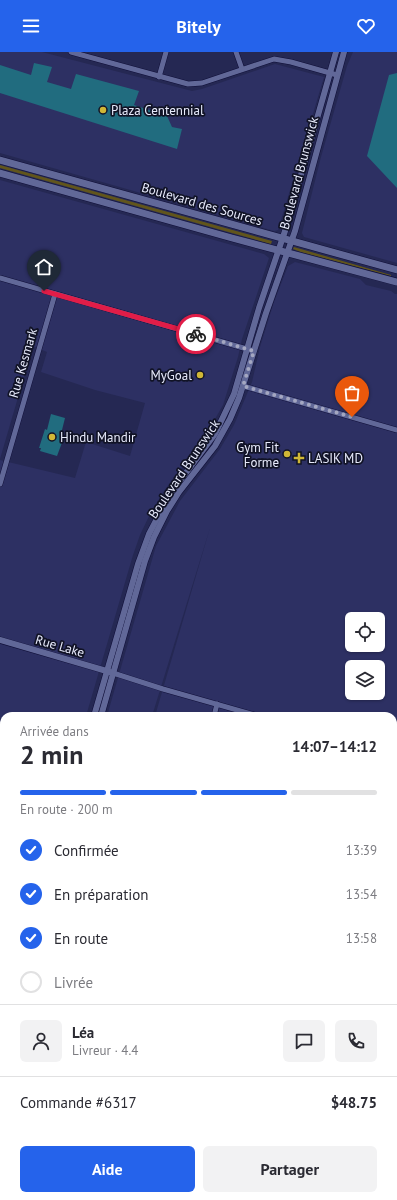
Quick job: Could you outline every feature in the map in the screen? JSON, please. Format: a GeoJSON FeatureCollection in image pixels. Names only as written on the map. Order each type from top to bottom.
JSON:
{"type":"FeatureCollection","features":[{"type":"Feature","properties":{"kind":"main road","name":"Boulevard des Sources"},"geometry":{"type":"LineString","coordinates":[[0,160],[397,270]]}},
{"type":"Feature","properties":{"kind":"main road","name":"Boulevard des Sources"},"geometry":{"type":"LineString","coordinates":[[0,173],[279,251],[397,282]]}},
{"type":"Feature","properties":{"kind":"street"},"geometry":{"type":"LineString","coordinates":[[71,52],[184,84],[195,85],[276,59],[337,75]]}},
{"type":"Feature","properties":{"kind":"street"},"geometry":{"type":"LineString","coordinates":[[159,77],[166,52]]}},
{"type":"Feature","properties":{"kind":"street"},"geometry":{"type":"LineString","coordinates":[[236,52],[242,69]]}},
{"type":"Feature","properties":{"kind":"street","name":"Boulevard Brunswick"},"geometry":{"type":"LineString","coordinates":[[95,712],[156,532],[175,498],[210,453],[224,431],[235,409],[243,386],[259,308],[283,239],[336,52]]}},
{"type":"Feature","properties":{"kind":"street","name":"Boulevard Brunswick"},"geometry":{"type":"LineString","coordinates":[[102,712],[110,672],[138,564],[148,534],[167,499],[205,449],[220,426],[234,394],[291,241],[344,52]]}},
{"type":"Feature","properties":{"kind":"street"},"geometry":{"type":"LineString","coordinates":[[0,278],[251,350]]}},
{"type":"Feature","properties":{"kind":"street","name":"Rue Kesmark"},"geometry":{"type":"LineString","coordinates":[[0,484],[55,294]]}},
{"type":"Feature","properties":{"kind":"street"},"geometry":{"type":"LineString","coordinates":[[243,386],[397,430]]}},
{"type":"Feature","properties":{"kind":"street","name":"Rue Lake"},"geometry":{"type":"LineString","coordinates":[[0,640],[110,672]]}},
{"type":"Feature","properties":{"kind":"street"},"geometry":{"type":"LineString","coordinates":[[110,672],[244,712]]}},
{"type":"Feature","properties":{"kind":"street"},"geometry":{"type":"LineString","coordinates":[[215,712],[217,704]]}},
{"type":"Feature","properties":{"kind":"shaded area"},"geometry":{"type":"Polygon","coordinates":[[[0,52],[42,52],[192,91],[275,64],[324,77],[278,230],[274,231],[0,153],[0,52]]]}},
{"type":"Feature","properties":{"kind":"shaded area"},"geometry":{"type":"Polygon","coordinates":[[[353,52],[397,52],[397,263],[304,237],[302,233],[321,157],[347,66],[353,52]]]}},
{"type":"Feature","properties":{"kind":"shaded area"},"geometry":{"type":"Polygon","coordinates":[[[0,165],[272,241],[271,244],[0,168],[0,165]]]}},
{"type":"Feature","properties":{"kind":"shaded area"},"geometry":{"type":"Polygon","coordinates":[[[0,180],[264,254],[269,258],[242,339],[223,405],[203,440],[164,491],[151,512],[140,535],[87,712],[0,712],[0,460],[75,478],[86,442],[130,456],[145,403],[95,390],[41,372],[47,352],[33,346],[0,459],[0,180]]]}},
{"type":"Feature","properties":{"kind":"shaded area"},"geometry":{"type":"Polygon","coordinates":[[[294,247],[391,276],[301,252],[293,249],[294,247]]]}},
{"type":"Feature","properties":{"kind":"shaded area"},"geometry":{"type":"Polygon","coordinates":[[[295,262],[360,279],[366,285],[391,291],[397,294],[397,712],[156,712],[210,528],[153,712],[108,712],[156,546],[180,501],[220,449],[234,425],[252,382],[260,347],[274,302],[288,266],[295,262]]]}},
{"type":"Feature","properties":{"kind":"building","name":"Plaza Centennial"},"geometry":{"type":"Polygon","coordinates":[[[34,63],[52,67],[47,82],[71,89],[76,74],[139,91],[134,105],[167,116],[172,127],[182,129],[177,149],[0,93],[0,65],[31,75],[34,63]]]}},
{"type":"Feature","properties":{"kind":"building"},"geometry":{"type":"Polygon","coordinates":[[[397,73],[397,188],[367,156],[389,75],[397,73]]]}},
{"type":"Feature","properties":{"kind":"building","name":"Hindu Mandir"},"geometry":{"type":"Polygon","coordinates":[[[51,414],[65,418],[61,434],[63,440],[57,456],[40,451],[41,448],[39,448],[45,429],[47,430],[51,414]]]}},
{"type":"Feature","properties":{"kind":"way so far"},"geometry":{"type":"LineString","coordinates":[[196,334],[254,351],[243,386],[352,417]]}},
{"type":"Feature","properties":{"kind":"place","name":"Plaza Centennial"},"geometry":{"type":"Point","coordinates":[103,110]}},
{"type":"Feature","properties":{"kind":"place","name":"MyGoal"},"geometry":{"type":"Point","coordinates":[200,375]}},
{"type":"Feature","properties":{"kind":"place","name":"Hindu Mandir"},"geometry":{"type":"Point","coordinates":[52,437]}},
{"type":"Feature","properties":{"kind":"place","name":"Gym Fit Forme"},"geometry":{"type":"Point","coordinates":[287,454]}},
{"type":"Feature","properties":{"kind":"place","name":"LASIK MD"},"geometry":{"type":"Point","coordinates":[299,458]}},
{"type":"Feature","properties":{"kind":"route"},"geometry":{"type":"LineString","coordinates":[[44,291],[196,334]]}}]}
